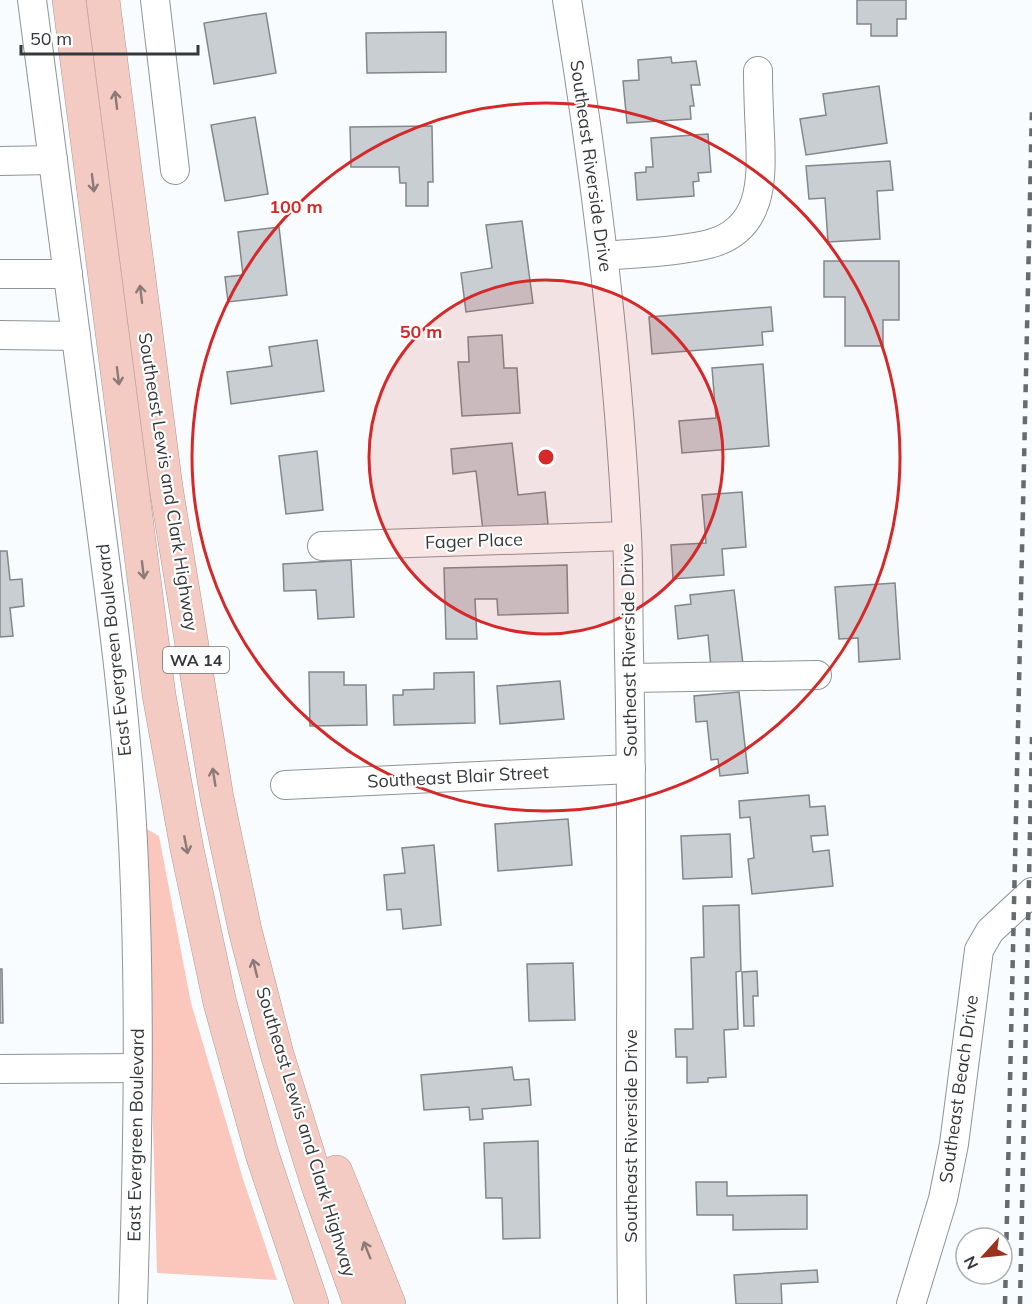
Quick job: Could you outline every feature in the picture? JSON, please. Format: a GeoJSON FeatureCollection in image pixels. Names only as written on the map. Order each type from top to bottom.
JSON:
{"type":"FeatureCollection","features":[{"type":"Feature","properties":{"kind":"highway","name":"Southeast Lewis and Clark Highway"},"geometry":{"type":"LineString","coordinates":[[69,0],[159,695],[185,838],[220,1003],[262,1154],[312,1304]]}},
{"type":"Feature","properties":{"kind":"highway","name":"Southeast Lewis and Clark Highway"},"geometry":{"type":"LineString","coordinates":[[103,0],[166,487],[218,798],[245,930],[277,1054],[318,1186],[360,1304]]}},
{"type":"Feature","properties":{"kind":"highway"},"geometry":{"type":"LineString","coordinates":[[277,1054],[323,1138],[389,1304]]}},
{"type":"Feature","properties":{"kind":"street","name":"East Evergreen Boulevard"},"geometry":{"type":"LineString","coordinates":[[32,0],[122,708],[132,821],[138,972],[133,1304]]}},
{"type":"Feature","properties":{"kind":"street"},"geometry":{"type":"LineString","coordinates":[[155,0],[175,170]]}},
{"type":"Feature","properties":{"kind":"street","name":"Southeast Riverside Drive"},"geometry":{"type":"LineString","coordinates":[[567,0],[593,165],[604,256],[614,353],[627,536],[631,769],[632,1304]]}},
{"type":"Feature","properties":{"kind":"street"},"geometry":{"type":"LineString","coordinates":[[604,256],[709,244],[733,232],[743,223],[751,212],[760,187],[758,71]]}},
{"type":"Feature","properties":{"kind":"street"},"geometry":{"type":"LineString","coordinates":[[0,162],[53,160]]}},
{"type":"Feature","properties":{"kind":"street"},"geometry":{"type":"LineString","coordinates":[[0,274],[68,274]]}},
{"type":"Feature","properties":{"kind":"street"},"geometry":{"type":"LineString","coordinates":[[0,335],[76,336]]}},
{"type":"Feature","properties":{"kind":"street","name":"Fager Place"},"geometry":{"type":"LineString","coordinates":[[322,546],[627,536]]}},
{"type":"Feature","properties":{"kind":"street"},"geometry":{"type":"LineString","coordinates":[[630,678],[817,675]]}},
{"type":"Feature","properties":{"kind":"street","name":"Southeast Blair Street"},"geometry":{"type":"LineString","coordinates":[[285,785],[631,769]]}},
{"type":"Feature","properties":{"kind":"street","name":"Southeast Beach Drive"},"geometry":{"type":"LineString","coordinates":[[911,1304],[943,1199],[954,1143],[979,950],[990,931],[1032,892]]}},
{"type":"Feature","properties":{"kind":"street"},"geometry":{"type":"LineString","coordinates":[[0,1069],[137,1068]]}},
{"type":"Feature","properties":{"kind":"shaded area"},"geometry":{"type":"Polygon","coordinates":[[[145,828],[159,836],[191,1003],[243,1179],[277,1280],[157,1273],[145,828]]]}},
{"type":"Feature","properties":{"kind":"building"},"geometry":{"type":"Polygon","coordinates":[[[857,0],[906,0],[906,19],[897,19],[897,36],[871,36],[871,24],[857,24],[857,0]]]}},
{"type":"Feature","properties":{"kind":"building"},"geometry":{"type":"Polygon","coordinates":[[[266,13],[276,73],[214,84],[204,23],[266,13]]]}},
{"type":"Feature","properties":{"kind":"building"},"geometry":{"type":"Polygon","coordinates":[[[446,32],[446,72],[367,73],[366,33],[446,32]]]}},
{"type":"Feature","properties":{"kind":"building"},"geometry":{"type":"Polygon","coordinates":[[[671,57],[672,63],[696,61],[700,85],[691,85],[694,106],[690,106],[691,119],[627,123],[623,81],[639,80],[638,60],[671,57]]]}},
{"type":"Feature","properties":{"kind":"building"},"geometry":{"type":"Polygon","coordinates":[[[879,86],[887,143],[806,155],[800,119],[826,115],[823,94],[879,86]]]}},
{"type":"Feature","properties":{"kind":"building"},"geometry":{"type":"Polygon","coordinates":[[[255,117],[268,194],[225,201],[211,125],[255,117]]]}},
{"type":"Feature","properties":{"kind":"building"},"geometry":{"type":"Polygon","coordinates":[[[432,126],[433,182],[428,182],[428,206],[406,206],[406,183],[400,183],[399,167],[351,167],[350,127],[432,126]]]}},
{"type":"Feature","properties":{"kind":"building"},"geometry":{"type":"Polygon","coordinates":[[[708,134],[711,172],[698,173],[699,181],[693,182],[694,196],[637,200],[635,173],[646,172],[646,167],[653,167],[651,138],[708,134]]]}},
{"type":"Feature","properties":{"kind":"building"},"geometry":{"type":"Polygon","coordinates":[[[890,161],[893,190],[877,191],[880,239],[828,242],[825,198],[809,199],[806,166],[890,161]]]}},
{"type":"Feature","properties":{"kind":"building"},"geometry":{"type":"Polygon","coordinates":[[[522,221],[533,303],[466,312],[461,273],[492,268],[486,225],[522,221]]]}},
{"type":"Feature","properties":{"kind":"building"},"geometry":{"type":"Polygon","coordinates":[[[279,227],[287,295],[228,302],[225,277],[243,275],[238,232],[279,227]]]}},
{"type":"Feature","properties":{"kind":"building"},"geometry":{"type":"Polygon","coordinates":[[[824,261],[899,261],[899,320],[883,320],[883,346],[845,346],[845,297],[824,297],[824,261]]]}},
{"type":"Feature","properties":{"kind":"building"},"geometry":{"type":"Polygon","coordinates":[[[771,307],[773,331],[762,332],[763,345],[652,354],[649,317],[771,307]]]}},
{"type":"Feature","properties":{"kind":"building"},"geometry":{"type":"Polygon","coordinates":[[[502,335],[504,368],[517,368],[520,413],[462,416],[458,362],[469,362],[468,337],[502,335]]]}},
{"type":"Feature","properties":{"kind":"building"},"geometry":{"type":"Polygon","coordinates":[[[317,340],[324,391],[231,404],[227,372],[272,366],[269,347],[317,340]]]}},
{"type":"Feature","properties":{"kind":"building"},"geometry":{"type":"Polygon","coordinates":[[[763,364],[769,446],[682,453],[679,421],[716,418],[712,368],[763,364]]]}},
{"type":"Feature","properties":{"kind":"building"},"geometry":{"type":"Polygon","coordinates":[[[512,443],[518,495],[545,492],[548,524],[483,531],[476,471],[453,474],[451,449],[512,443]]]}},
{"type":"Feature","properties":{"kind":"building"},"geometry":{"type":"Polygon","coordinates":[[[317,451],[323,510],[286,514],[279,456],[317,451]]]}},
{"type":"Feature","properties":{"kind":"building"},"geometry":{"type":"Polygon","coordinates":[[[742,492],[746,547],[722,549],[724,575],[673,579],[671,545],[706,543],[702,495],[742,492]]]}},
{"type":"Feature","properties":{"kind":"building"},"geometry":{"type":"Polygon","coordinates":[[[0,551],[7,551],[10,580],[22,579],[24,606],[10,608],[13,636],[0,637],[0,551]]]}},
{"type":"Feature","properties":{"kind":"building"},"geometry":{"type":"Polygon","coordinates":[[[351,560],[354,617],[318,619],[316,590],[284,591],[283,564],[351,560]]]}},
{"type":"Feature","properties":{"kind":"building"},"geometry":{"type":"Polygon","coordinates":[[[567,565],[568,613],[498,615],[497,599],[475,599],[477,639],[446,639],[444,568],[567,565]]]}},
{"type":"Feature","properties":{"kind":"building"},"geometry":{"type":"Polygon","coordinates":[[[895,583],[900,659],[859,662],[858,638],[839,639],[835,587],[895,583]]]}},
{"type":"Feature","properties":{"kind":"building"},"geometry":{"type":"Polygon","coordinates":[[[734,590],[743,664],[711,668],[708,635],[678,639],[675,606],[691,604],[690,595],[734,590]]]}},
{"type":"Feature","properties":{"kind":"building"},"geometry":{"type":"Polygon","coordinates":[[[309,672],[344,672],[344,685],[366,685],[367,725],[310,726],[309,672]]]}},
{"type":"Feature","properties":{"kind":"building"},"geometry":{"type":"Polygon","coordinates":[[[474,672],[475,723],[394,725],[393,695],[403,695],[403,690],[434,689],[434,673],[474,672]]]}},
{"type":"Feature","properties":{"kind":"building"},"geometry":{"type":"Polygon","coordinates":[[[560,681],[564,719],[500,724],[497,686],[560,681]]]}},
{"type":"Feature","properties":{"kind":"building"},"geometry":{"type":"Polygon","coordinates":[[[739,692],[748,773],[720,776],[718,759],[711,760],[707,721],[696,722],[694,696],[739,692]]]}},
{"type":"Feature","properties":{"kind":"building"},"geometry":{"type":"Polygon","coordinates":[[[809,795],[810,807],[825,806],[828,835],[811,836],[813,852],[829,850],[833,886],[752,894],[748,859],[754,858],[750,817],[740,818],[739,801],[809,795]]]}},
{"type":"Feature","properties":{"kind":"building"},"geometry":{"type":"Polygon","coordinates":[[[568,819],[572,865],[498,871],[495,824],[568,819]]]}},
{"type":"Feature","properties":{"kind":"building"},"geometry":{"type":"Polygon","coordinates":[[[730,834],[732,877],[683,879],[681,836],[730,834]]]}},
{"type":"Feature","properties":{"kind":"building"},"geometry":{"type":"Polygon","coordinates":[[[434,845],[441,925],[403,929],[401,909],[387,910],[384,875],[405,873],[402,848],[434,845]]]}},
{"type":"Feature","properties":{"kind":"building"},"geometry":{"type":"Polygon","coordinates":[[[739,905],[741,971],[736,972],[738,1029],[724,1030],[726,1077],[708,1078],[708,1082],[687,1083],[687,1057],[676,1057],[675,1029],[693,1029],[691,958],[704,957],[703,906],[739,905]]]}},
{"type":"Feature","properties":{"kind":"building"},"geometry":{"type":"Polygon","coordinates":[[[573,963],[575,1020],[529,1021],[527,964],[573,963]]]}},
{"type":"Feature","properties":{"kind":"building"},"geometry":{"type":"Polygon","coordinates":[[[0,969],[2,969],[3,1023],[0,1023],[0,969]]]}},
{"type":"Feature","properties":{"kind":"building"},"geometry":{"type":"Polygon","coordinates":[[[757,971],[758,996],[753,996],[754,1026],[744,1026],[742,972],[757,971]]]}},
{"type":"Feature","properties":{"kind":"building"},"geometry":{"type":"Polygon","coordinates":[[[512,1067],[514,1080],[529,1079],[531,1105],[482,1109],[483,1119],[470,1120],[469,1107],[424,1110],[421,1075],[512,1067]]]}},
{"type":"Feature","properties":{"kind":"building"},"geometry":{"type":"Polygon","coordinates":[[[538,1141],[540,1238],[503,1239],[502,1198],[486,1198],[484,1143],[538,1141]]]}},
{"type":"Feature","properties":{"kind":"building"},"geometry":{"type":"Polygon","coordinates":[[[696,1182],[727,1182],[727,1196],[807,1195],[807,1229],[733,1230],[733,1215],[697,1215],[696,1182]]]}},
{"type":"Feature","properties":{"kind":"building"},"geometry":{"type":"Polygon","coordinates":[[[817,1270],[818,1282],[781,1284],[782,1304],[736,1304],[734,1275],[817,1270]]]}},
{"type":"Feature","properties":{"kind":"railway"},"geometry":{"type":"LineString","coordinates":[[1005,1304],[1032,108]]}},
{"type":"Feature","properties":{"kind":"railway"},"geometry":{"type":"LineString","coordinates":[[1020,1304],[1032,737]]}}]}
